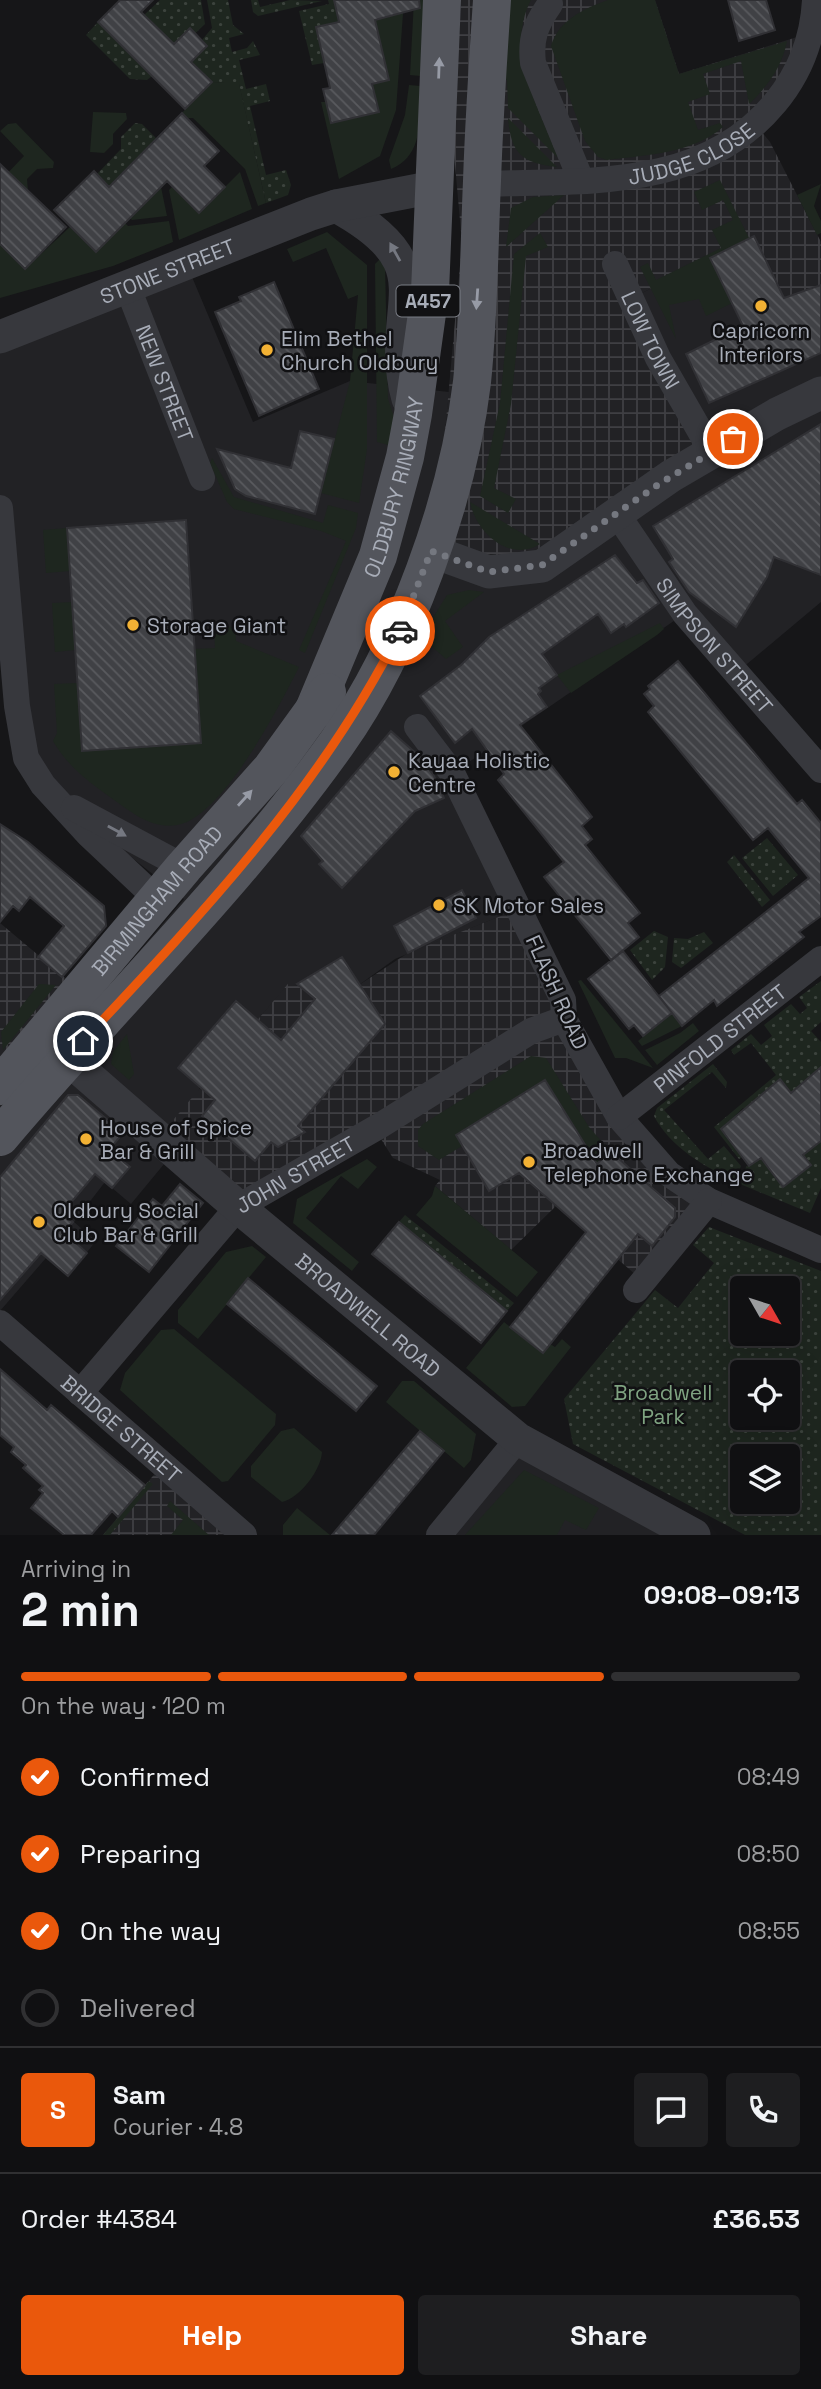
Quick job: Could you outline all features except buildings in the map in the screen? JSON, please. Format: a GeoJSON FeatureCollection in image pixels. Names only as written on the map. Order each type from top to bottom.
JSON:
{"type":"FeatureCollection","features":[{"type":"Feature","properties":{"kind":"main road","name":"OLDBURY RINGWAY"},"geometry":{"type":"LineString","coordinates":[[313,712],[378,556],[400,477],[413,414],[430,292],[440,161],[442,0]]}},
{"type":"Feature","properties":{"kind":"main road"},"geometry":{"type":"LineString","coordinates":[[470,0],[465,126],[440,161],[464,178],[482,184]]}},
{"type":"Feature","properties":{"kind":"main road","name":"A457"},"geometry":{"type":"LineString","coordinates":[[363,700],[402,627],[431,551],[449,490],[471,384],[492,0]]}},
{"type":"Feature","properties":{"kind":"main road"},"geometry":{"type":"LineString","coordinates":[[400,477],[400,501],[431,551]]}},
{"type":"Feature","properties":{"kind":"main road"},"geometry":{"type":"LineString","coordinates":[[313,712],[351,654],[392,566],[406,551],[431,551]]}},
{"type":"Feature","properties":{"kind":"main road"},"geometry":{"type":"LineString","coordinates":[[182,936],[197,900],[190,878],[211,879],[285,797],[363,700]]}},
{"type":"Feature","properties":{"kind":"main road","name":"BIRMINGHAM ROAD"},"geometry":{"type":"LineString","coordinates":[[0,1138],[67,1058],[182,936],[292,802],[338,741],[363,700]]}},
{"type":"Feature","properties":{"kind":"main road","name":"BIRMINGHAM ROAD"},"geometry":{"type":"LineString","coordinates":[[0,1086],[157,899],[190,878],[313,712]]}},
{"type":"Feature","properties":{"kind":"main road"},"geometry":{"type":"LineString","coordinates":[[0,1113],[45,1059],[67,1058],[71,1017],[82,989]]}},
{"type":"Feature","properties":{"kind":"street","name":"JUDGE CLOSE"},"geometry":{"type":"LineString","coordinates":[[482,184],[642,175],[694,163],[718,152],[748,133],[793,79],[805,55],[815,0]]}},
{"type":"Feature","properties":{"kind":"street"},"geometry":{"type":"LineString","coordinates":[[550,4],[535,25],[531,44],[533,63],[581,180]]}},
{"type":"Feature","properties":{"kind":"street","name":"STONE STREET"},"geometry":{"type":"LineString","coordinates":[[0,337],[336,206],[440,161]]}},
{"type":"Feature","properties":{"kind":"street"},"geometry":{"type":"LineString","coordinates":[[336,206],[365,222],[388,240],[404,270],[407,286],[402,361],[413,414]]}},
{"type":"Feature","properties":{"kind":"street","name":"LOW TOWN"},"geometry":{"type":"LineString","coordinates":[[615,264],[658,358],[712,452]]}},
{"type":"Feature","properties":{"kind":"street","name":"NEW STREET"},"geometry":{"type":"LineString","coordinates":[[128,288],[202,478]]}},
{"type":"Feature","properties":{"kind":"street"},"geometry":{"type":"LineString","coordinates":[[431,551],[489,572],[518,571],[542,565],[712,452],[777,414],[821,393]]}},
{"type":"Feature","properties":{"kind":"street"},"geometry":{"type":"LineString","coordinates":[[0,508],[17,706],[26,758],[35,775],[88,834],[157,899]]}},
{"type":"Feature","properties":{"kind":"street","name":"SIMPSON STREET"},"geometry":{"type":"LineString","coordinates":[[617,514],[685,614],[821,770]]}},
{"type":"Feature","properties":{"kind":"street","name":"FLASH ROAD"},"geometry":{"type":"LineString","coordinates":[[417,727],[452,773],[563,1000],[564,1019],[619,1117],[669,1174],[709,1202],[821,1250]]}},
{"type":"Feature","properties":{"kind":"street"},"geometry":{"type":"LineString","coordinates":[[57,798],[190,878]]}},
{"type":"Feature","properties":{"kind":"street","name":"PINFOLD STREET"},"geometry":{"type":"LineString","coordinates":[[619,1117],[821,959]]}},
{"type":"Feature","properties":{"kind":"street","name":"JOHN STREET"},"geometry":{"type":"LineString","coordinates":[[80,1393],[238,1207],[381,1125],[531,1031],[564,1019]]}},
{"type":"Feature","properties":{"kind":"street","name":"BROADWELL ROAD"},"geometry":{"type":"LineString","coordinates":[[67,1058],[238,1207],[518,1439],[694,1535]]}},
{"type":"Feature","properties":{"kind":"street"},"geometry":{"type":"LineString","coordinates":[[636,1290],[709,1202]]}},
{"type":"Feature","properties":{"kind":"street","name":"BRIDGE STREET"},"geometry":{"type":"LineString","coordinates":[[0,1323],[244,1535]]}},
{"type":"Feature","properties":{"kind":"street"},"geometry":{"type":"LineString","coordinates":[[439,1535],[518,1439]]}},
{"type":"Feature","properties":{"kind":"shaded area"},"geometry":{"type":"Polygon","coordinates":[[[461,0],[655,0],[679,74],[810,33],[756,125],[770,142],[821,242],[821,319],[799,327],[754,236],[630,299],[712,452],[542,566],[431,551],[444,443],[462,243],[453,142],[461,0]]]}},
{"type":"Feature","properties":{"kind":"shaded area"},"geometry":{"type":"Polygon","coordinates":[[[754,236],[821,319],[821,602],[735,674],[684,614],[453,773],[518,909],[395,959],[359,985],[315,999],[292,980],[200,1087],[174,1152],[131,1204],[105,1182],[74,1222],[96,1241],[68,1276],[46,1258],[0,1311],[0,1113],[184,899],[57,798],[35,775],[0,508],[0,337],[187,265],[253,422],[350,381],[449,392],[444,443],[630,299],[754,236]]]}},
{"type":"Feature","properties":{"kind":"shaded area"},"geometry":{"type":"Polygon","coordinates":[[[518,909],[619,1117],[709,1201],[643,1281],[556,1206],[511,1250],[435,1186],[440,1180],[393,1158],[374,1128],[238,1207],[158,1138],[292,979],[315,999],[359,985],[408,953],[518,909]]]}},
{"type":"Feature","properties":{"kind":"shaded area"},"geometry":{"type":"Polygon","coordinates":[[[0,923],[94,1002],[0,1113],[0,923]]]}},
{"type":"Feature","properties":{"kind":"shaded area"},"geometry":{"type":"Polygon","coordinates":[[[518,1439],[694,1535],[439,1535],[518,1439]]]}},
{"type":"Feature","properties":{"kind":"shaded area"},"geometry":{"type":"Polygon","coordinates":[[[163,1464],[244,1535],[103,1535],[163,1464]]]}},
{"type":"Feature","properties":{"kind":"green space"},"geometry":{"type":"Polygon","coordinates":[[[160,0],[201,0],[205,24],[179,49],[144,15],[160,0]]]}},
{"type":"Feature","properties":{"kind":"green space"},"geometry":{"type":"Polygon","coordinates":[[[207,0],[228,0],[233,25],[244,34],[229,38],[232,52],[247,48],[253,41],[260,55],[239,60],[246,89],[266,84],[270,101],[250,106],[266,175],[286,170],[291,185],[288,195],[266,203],[239,84],[212,82],[186,56],[194,58],[207,46],[202,40],[212,28],[207,0]]]}},
{"type":"Feature","properties":{"kind":"green space"},"geometry":{"type":"Polygon","coordinates":[[[251,0],[258,0],[260,7],[290,0],[322,1],[258,16],[253,12],[251,0]]]}},
{"type":"Feature","properties":{"kind":"green space"},"geometry":{"type":"Polygon","coordinates":[[[328,0],[334,0],[339,22],[324,63],[312,65],[299,11],[329,4],[328,0]]]}},
{"type":"Feature","properties":{"kind":"green space"},"geometry":{"type":"Polygon","coordinates":[[[386,0],[404,0],[396,110],[380,156],[339,179],[321,102],[326,102],[331,123],[378,112],[372,84],[388,80],[366,22],[389,17],[386,0]]]}},
{"type":"Feature","properties":{"kind":"green space"},"geometry":{"type":"Polygon","coordinates":[[[414,0],[425,0],[421,76],[410,75],[414,0]]]}},
{"type":"Feature","properties":{"kind":"green space"},"geometry":{"type":"Polygon","coordinates":[[[506,0],[531,0],[521,40],[523,60],[534,100],[558,158],[508,108],[507,80],[500,79],[506,0]]]}},
{"type":"Feature","properties":{"kind":"green space"},"geometry":{"type":"Polygon","coordinates":[[[608,0],[655,0],[679,74],[787,41],[785,50],[773,76],[749,104],[741,61],[703,74],[710,94],[688,102],[698,130],[720,123],[723,127],[711,136],[668,152],[607,160],[598,157],[585,141],[551,46],[566,22],[590,7],[608,0]]]}},
{"type":"Feature","properties":{"kind":"green space"},"geometry":{"type":"Polygon","coordinates":[[[98,22],[152,76],[147,80],[130,79],[86,35],[98,22]]]}},
{"type":"Feature","properties":{"kind":"green space"},"geometry":{"type":"Polygon","coordinates":[[[212,82],[239,83],[266,203],[258,206],[245,169],[193,118],[177,118],[212,82]]]}},
{"type":"Feature","properties":{"kind":"green space"},"geometry":{"type":"Polygon","coordinates":[[[409,85],[420,86],[418,134],[410,154],[402,163],[391,169],[389,160],[405,115],[409,85]]]}},
{"type":"Feature","properties":{"kind":"green space"},"geometry":{"type":"Polygon","coordinates":[[[93,112],[126,113],[127,119],[113,134],[113,144],[104,153],[90,152],[93,112]]]}},
{"type":"Feature","properties":{"kind":"green space"},"geometry":{"type":"Polygon","coordinates":[[[508,118],[557,167],[535,163],[520,154],[512,140],[508,118]]]}},
{"type":"Feature","properties":{"kind":"green space"},"geometry":{"type":"Polygon","coordinates":[[[16,123],[54,162],[53,168],[37,169],[27,179],[28,191],[0,181],[24,156],[0,131],[8,124],[16,123]]]}},
{"type":"Feature","properties":{"kind":"green space"},"geometry":{"type":"Polygon","coordinates":[[[135,123],[142,124],[157,139],[105,192],[102,189],[107,184],[97,174],[121,149],[121,137],[135,123]]]}},
{"type":"Feature","properties":{"kind":"green space"},"geometry":{"type":"Polygon","coordinates":[[[240,172],[252,209],[179,240],[169,190],[172,187],[199,213],[240,172]]]}},
{"type":"Feature","properties":{"kind":"green space"},"geometry":{"type":"Polygon","coordinates":[[[720,180],[749,238],[710,258],[732,303],[706,316],[699,299],[669,305],[676,339],[640,267],[648,263],[656,280],[721,248],[712,230],[733,220],[723,200],[702,210],[694,192],[720,180]]]}},
{"type":"Feature","properties":{"kind":"green space"},"geometry":{"type":"Polygon","coordinates":[[[821,184],[814,206],[821,221],[821,233],[817,235],[797,195],[821,184]]]}},
{"type":"Feature","properties":{"kind":"green space"},"geometry":{"type":"Polygon","coordinates":[[[161,187],[167,216],[132,220],[130,218],[161,187]]]}},
{"type":"Feature","properties":{"kind":"green space"},"geometry":{"type":"Polygon","coordinates":[[[564,195],[506,247],[511,208],[533,197],[564,195]]]}},
{"type":"Feature","properties":{"kind":"green space"},"geometry":{"type":"Polygon","coordinates":[[[169,221],[173,242],[113,266],[0,298],[0,244],[25,269],[71,226],[125,223],[128,226],[169,221]]]}},
{"type":"Feature","properties":{"kind":"green space"},"geometry":{"type":"Polygon","coordinates":[[[327,232],[367,265],[367,449],[359,503],[321,493],[350,381],[358,295],[348,299],[326,248],[293,262],[287,249],[327,232]]]}},
{"type":"Feature","properties":{"kind":"green space"},"geometry":{"type":"Polygon","coordinates":[[[540,233],[548,247],[526,256],[511,404],[494,488],[516,499],[508,513],[480,496],[500,403],[514,254],[540,233]]]}},
{"type":"Feature","properties":{"kind":"green space"},"geometry":{"type":"Polygon","coordinates":[[[382,257],[385,264],[388,399],[395,420],[392,446],[377,442],[375,264],[382,257]]]}},
{"type":"Feature","properties":{"kind":"green space"},"geometry":{"type":"Polygon","coordinates":[[[212,458],[234,497],[323,523],[328,505],[358,513],[356,528],[305,653],[299,650],[346,541],[321,531],[234,509],[227,502],[210,463],[212,458]]]}},
{"type":"Feature","properties":{"kind":"green space"},"geometry":{"type":"Polygon","coordinates":[[[470,502],[540,544],[517,550],[496,542],[479,524],[470,502]]]}},
{"type":"Feature","properties":{"kind":"green space"},"geometry":{"type":"Polygon","coordinates":[[[67,528],[70,571],[46,573],[43,530],[67,528]]]}},
{"type":"Feature","properties":{"kind":"green space"},"geometry":{"type":"Polygon","coordinates":[[[469,590],[484,592],[445,621],[463,647],[446,659],[421,637],[447,595],[469,590]]]}},
{"type":"Feature","properties":{"kind":"green space"},"geometry":{"type":"Polygon","coordinates":[[[72,602],[75,650],[55,652],[52,603],[72,602]]]}},
{"type":"Feature","properties":{"kind":"green space"},"geometry":{"type":"Polygon","coordinates":[[[660,623],[664,629],[657,635],[571,693],[557,675],[660,623]]]}},
{"type":"Feature","properties":{"kind":"green space"},"geometry":{"type":"Polygon","coordinates":[[[235,627],[236,641],[299,667],[278,708],[247,758],[212,803],[194,818],[168,826],[143,819],[88,780],[72,766],[53,741],[57,733],[54,684],[77,683],[82,751],[200,743],[194,649],[215,648],[214,628],[235,627]]]}},
{"type":"Feature","properties":{"kind":"green space"},"geometry":{"type":"Polygon","coordinates":[[[767,838],[798,875],[773,896],[742,858],[767,838]]]}},
{"type":"Feature","properties":{"kind":"green space"},"geometry":{"type":"Polygon","coordinates":[[[734,855],[770,900],[762,907],[727,862],[734,855]]]}},
{"type":"Feature","properties":{"kind":"green space"},"geometry":{"type":"Polygon","coordinates":[[[654,931],[668,937],[665,967],[652,980],[630,950],[654,931]]]}},
{"type":"Feature","properties":{"kind":"green space"},"geometry":{"type":"Polygon","coordinates":[[[704,932],[713,943],[681,968],[672,962],[674,938],[688,939],[704,932]]]}},
{"type":"Feature","properties":{"kind":"green space"},"geometry":{"type":"Polygon","coordinates":[[[581,980],[653,1068],[626,1058],[615,1058],[578,981],[581,980]]]}},
{"type":"Feature","properties":{"kind":"green space"},"geometry":{"type":"Polygon","coordinates":[[[821,981],[821,1022],[811,1031],[821,1042],[821,1132],[769,1088],[762,1093],[764,1096],[746,1110],[743,1108],[721,1129],[742,1157],[739,1159],[714,1127],[776,1075],[751,1043],[734,1055],[731,1050],[751,1034],[761,1045],[772,1036],[764,1025],[791,1004],[800,1014],[807,1008],[799,997],[821,981]]]}},
{"type":"Feature","properties":{"kind":"green space"},"geometry":{"type":"Polygon","coordinates":[[[39,984],[56,985],[3,1050],[1,1032],[39,984]]]}},
{"type":"Feature","properties":{"kind":"green space"},"geometry":{"type":"Polygon","coordinates":[[[672,1013],[682,1026],[642,1046],[638,1041],[672,1013]]]}},
{"type":"Feature","properties":{"kind":"green space"},"geometry":{"type":"Polygon","coordinates":[[[693,1023],[699,1031],[657,1065],[645,1050],[680,1033],[693,1023]]]}},
{"type":"Feature","properties":{"kind":"green space"},"geometry":{"type":"Polygon","coordinates":[[[127,1034],[134,1074],[129,1080],[111,1064],[113,1052],[127,1034]]]}},
{"type":"Feature","properties":{"kind":"green space"},"geometry":{"type":"Polygon","coordinates":[[[531,1056],[546,1058],[589,1127],[610,1151],[593,1168],[579,1136],[545,1080],[456,1135],[462,1146],[439,1160],[418,1146],[418,1130],[423,1124],[531,1056]]]}},
{"type":"Feature","properties":{"kind":"green space"},"geometry":{"type":"Polygon","coordinates":[[[713,1064],[727,1082],[726,1088],[712,1072],[664,1110],[708,1159],[724,1146],[741,1166],[735,1181],[700,1162],[679,1146],[654,1116],[657,1108],[713,1064]]]}},
{"type":"Feature","properties":{"kind":"green space"},"geometry":{"type":"Polygon","coordinates":[[[821,1141],[821,1188],[810,1213],[740,1184],[746,1167],[760,1158],[783,1186],[803,1155],[821,1141]]]}},
{"type":"Feature","properties":{"kind":"green space"},"geometry":{"type":"Polygon","coordinates":[[[367,1159],[377,1167],[358,1189],[341,1176],[306,1218],[359,1262],[352,1271],[293,1223],[297,1199],[367,1159]]]}},
{"type":"Feature","properties":{"kind":"green space"},"geometry":{"type":"Polygon","coordinates":[[[435,1186],[538,1272],[517,1297],[416,1215],[432,1196],[435,1186]]]}},
{"type":"Feature","properties":{"kind":"green space"},"geometry":{"type":"Polygon","coordinates":[[[405,1215],[514,1303],[507,1311],[399,1222],[405,1215]]]}},
{"type":"Feature","properties":{"kind":"green space","name":"Broadwell Park"},"geometry":{"type":"Polygon","coordinates":[[[709,1227],[821,1271],[821,1535],[745,1535],[573,1444],[564,1399],[655,1290],[678,1308],[714,1263],[693,1245],[709,1227]]]}},
{"type":"Feature","properties":{"kind":"green space"},"geometry":{"type":"Polygon","coordinates":[[[252,1246],[266,1257],[198,1339],[178,1323],[178,1310],[226,1252],[252,1246]]]}},
{"type":"Feature","properties":{"kind":"green space"},"geometry":{"type":"Polygon","coordinates":[[[504,1322],[543,1353],[550,1344],[555,1347],[562,1339],[571,1347],[525,1406],[512,1407],[466,1368],[504,1322]]]}},
{"type":"Feature","properties":{"kind":"green space"},"geometry":{"type":"Polygon","coordinates":[[[174,1329],[276,1414],[275,1425],[228,1481],[222,1482],[120,1390],[125,1373],[161,1330],[174,1329]]]}},
{"type":"Feature","properties":{"kind":"green space"},"geometry":{"type":"Polygon","coordinates":[[[402,1381],[414,1381],[476,1434],[471,1460],[464,1468],[386,1402],[402,1381]]]}},
{"type":"Feature","properties":{"kind":"green space"},"geometry":{"type":"Polygon","coordinates":[[[294,1428],[322,1452],[321,1459],[302,1489],[282,1502],[251,1477],[251,1466],[281,1431],[294,1428]]]}},
{"type":"Feature","properties":{"kind":"green space"},"geometry":{"type":"Polygon","coordinates":[[[524,1470],[599,1508],[586,1530],[565,1520],[557,1535],[465,1535],[524,1470]]]}},
{"type":"Feature","properties":{"kind":"green space"},"geometry":{"type":"Polygon","coordinates":[[[149,1481],[153,1484],[110,1535],[103,1535],[149,1481]]]}},
{"type":"Feature","properties":{"kind":"green space"},"geometry":{"type":"Polygon","coordinates":[[[170,1501],[209,1535],[171,1535],[183,1520],[167,1506],[170,1501]]]}},
{"type":"Feature","properties":{"kind":"green space"},"geometry":{"type":"Polygon","coordinates":[[[297,1508],[330,1535],[283,1535],[283,1525],[297,1508]]]}},
{"type":"Feature","properties":{"kind":"way so far"},"geometry":{"type":"LineString","coordinates":[[400,631],[431,551],[489,572],[518,571],[542,565],[659,484],[733,439]]}},
{"type":"Feature","properties":{"kind":"place","name":"Capricorn Interiors"},"geometry":{"type":"Point","coordinates":[761,306]}},
{"type":"Feature","properties":{"kind":"place","name":"Elim Bethel Church Oldbury"},"geometry":{"type":"Point","coordinates":[267,350]}},
{"type":"Feature","properties":{"kind":"place","name":"Storage Giant"},"geometry":{"type":"Point","coordinates":[133,625]}},
{"type":"Feature","properties":{"kind":"place","name":"Kayaa Holistic Centre"},"geometry":{"type":"Point","coordinates":[394,772]}},
{"type":"Feature","properties":{"kind":"place","name":"SK Motor Sales"},"geometry":{"type":"Point","coordinates":[439,905]}},
{"type":"Feature","properties":{"kind":"place","name":"House of Spice Bar & Grill"},"geometry":{"type":"Point","coordinates":[86,1139]}},
{"type":"Feature","properties":{"kind":"place","name":"Broadwell Telephone Exchange"},"geometry":{"type":"Point","coordinates":[529,1162]}},
{"type":"Feature","properties":{"kind":"place","name":"Oldbury Social Club Bar & Grill"},"geometry":{"type":"Point","coordinates":[39,1222]}},
{"type":"Feature","properties":{"kind":"route"},"geometry":{"type":"LineString","coordinates":[[83,1041],[182,936],[292,802],[338,741],[373,685],[400,631]]}}]}
